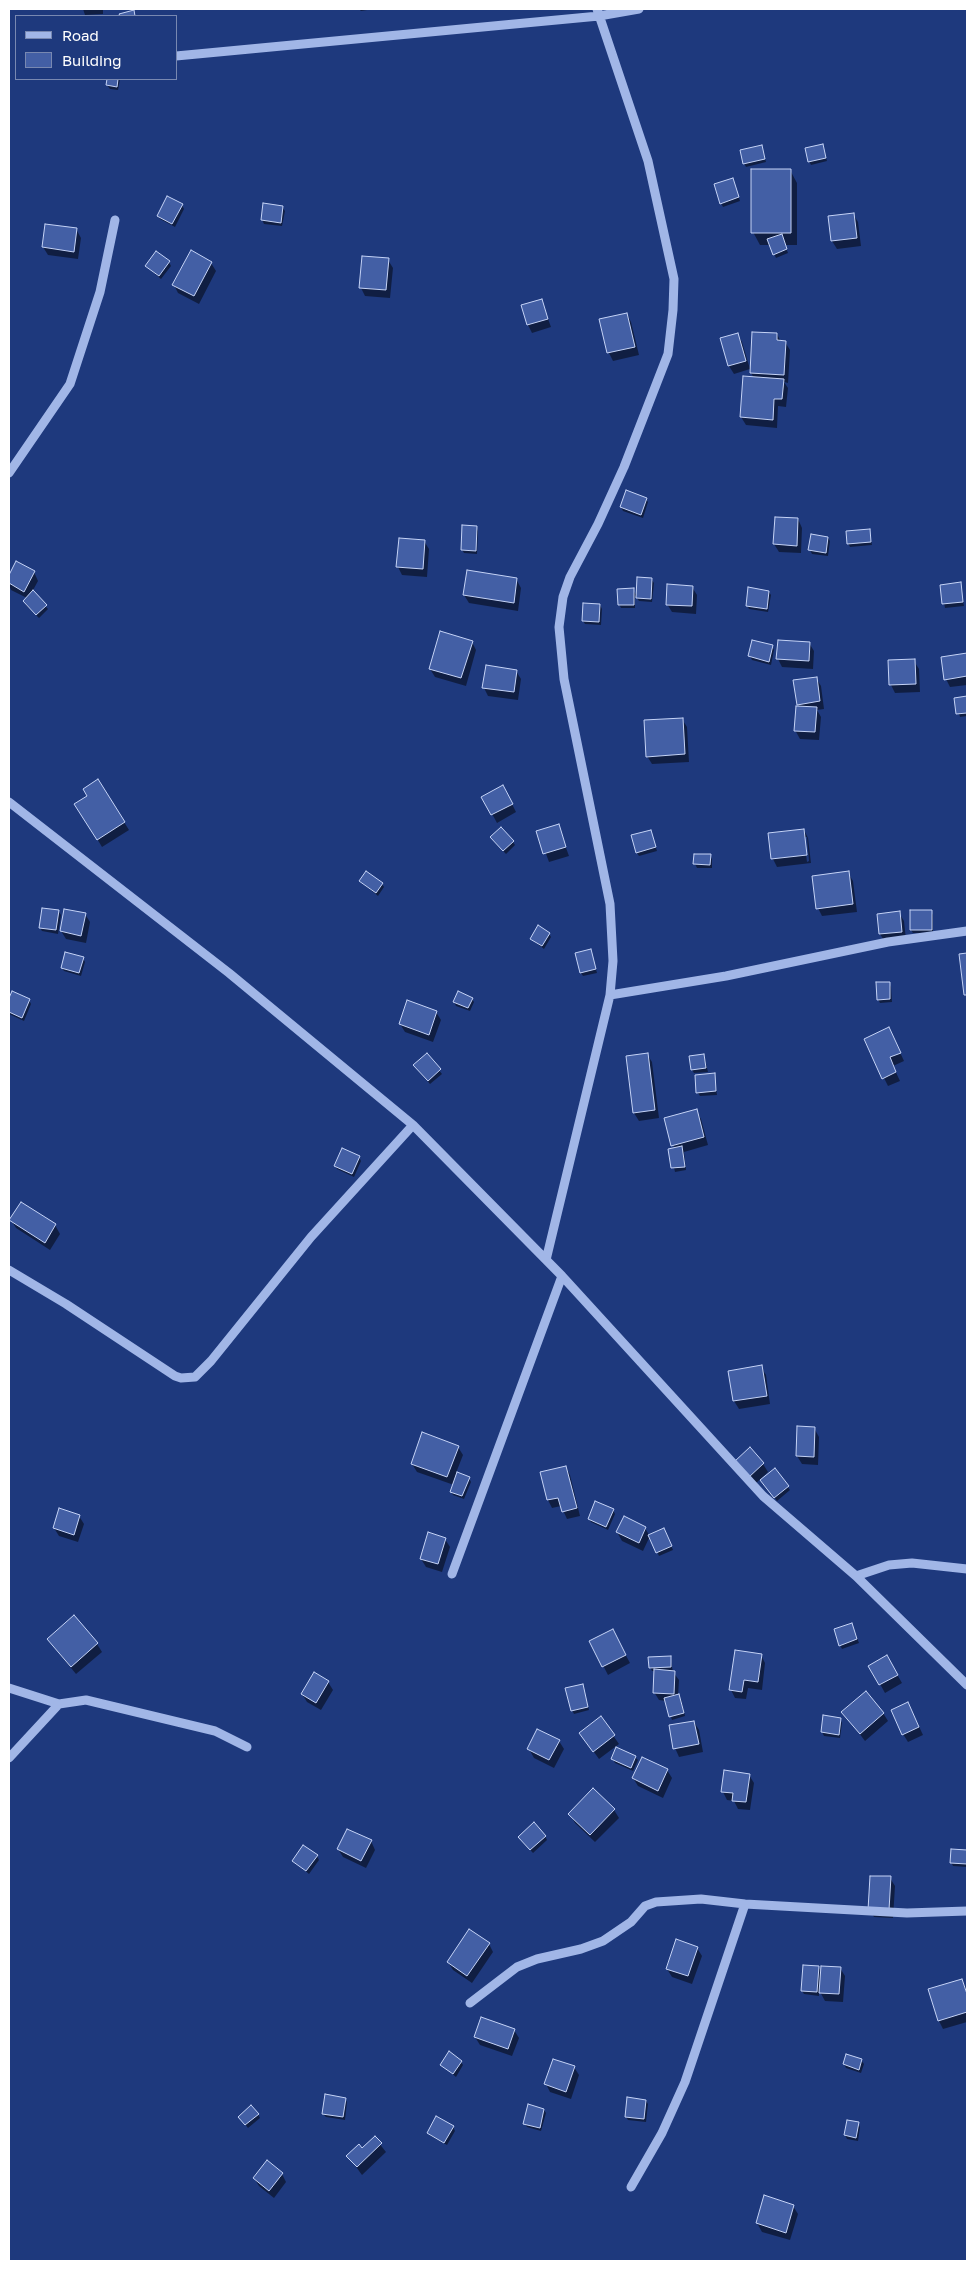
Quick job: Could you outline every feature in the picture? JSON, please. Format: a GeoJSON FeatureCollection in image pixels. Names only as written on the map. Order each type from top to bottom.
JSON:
{"type":"FeatureCollection","features":[{"type":"Feature","properties":{"kind":"street"},"geometry":{"type":"LineString","coordinates":[[178,56],[639,9]]}},
{"type":"Feature","properties":{"kind":"street"},"geometry":{"type":"LineString","coordinates":[[546,1260],[610,994],[613,961],[610,904],[564,679],[558,627],[563,598],[570,577],[598,524],[624,467],[668,354],[673,310],[674,279],[648,161],[598,12]]}},
{"type":"Feature","properties":{"kind":"street"},"geometry":{"type":"LineString","coordinates":[[9,473],[70,384],[100,292],[115,220]]}},
{"type":"Feature","properties":{"kind":"street"},"geometry":{"type":"LineString","coordinates":[[9,802],[229,973],[413,1125],[562,1276],[763,1496],[856,1576],[967,1685]]}},
{"type":"Feature","properties":{"kind":"street"},"geometry":{"type":"LineString","coordinates":[[610,994],[726,976],[888,942],[967,931]]}},
{"type":"Feature","properties":{"kind":"street"},"geometry":{"type":"LineString","coordinates":[[9,1270],[66,1304],[176,1376],[181,1378],[194,1376],[211,1361],[311,1236],[413,1125]]}},
{"type":"Feature","properties":{"kind":"street"},"geometry":{"type":"LineString","coordinates":[[452,1574],[562,1276]]}},
{"type":"Feature","properties":{"kind":"street"},"geometry":{"type":"LineString","coordinates":[[856,1576],[889,1565],[912,1563],[967,1569]]}},
{"type":"Feature","properties":{"kind":"street"},"geometry":{"type":"LineString","coordinates":[[9,1688],[59,1704],[86,1700],[215,1731],[247,1747]]}},
{"type":"Feature","properties":{"kind":"street"},"geometry":{"type":"LineString","coordinates":[[9,1758],[59,1704]]}},
{"type":"Feature","properties":{"kind":"street"},"geometry":{"type":"LineString","coordinates":[[470,2003],[517,1967],[537,1959],[581,1949],[603,1941],[631,1922],[645,1906],[656,1902],[701,1899],[745,1904],[907,1913],[967,1911]]}},
{"type":"Feature","properties":{"kind":"street"},"geometry":{"type":"LineString","coordinates":[[631,2188],[662,2134],[685,2082],[745,1904]]}},
{"type":"Feature","properties":{"kind":"building"},"geometry":{"type":"Polygon","coordinates":[[[134,10],[135,15],[120,15],[134,10]]]}},
{"type":"Feature","properties":{"kind":"building"},"geometry":{"type":"Polygon","coordinates":[[[107,80],[118,80],[117,87],[106,85],[107,80]]]}},
{"type":"Feature","properties":{"kind":"building"},"geometry":{"type":"Polygon","coordinates":[[[823,144],[826,158],[808,162],[805,148],[823,144]]]}},
{"type":"Feature","properties":{"kind":"building"},"geometry":{"type":"Polygon","coordinates":[[[762,145],[765,159],[743,164],[740,150],[762,145]]]}},
{"type":"Feature","properties":{"kind":"building"},"geometry":{"type":"Polygon","coordinates":[[[751,169],[791,169],[791,233],[751,233],[751,169]]]}},
{"type":"Feature","properties":{"kind":"building"},"geometry":{"type":"Polygon","coordinates":[[[733,178],[739,197],[720,204],[714,184],[733,178]]]}},
{"type":"Feature","properties":{"kind":"building"},"geometry":{"type":"Polygon","coordinates":[[[167,196],[183,204],[172,224],[157,216],[167,196]]]}},
{"type":"Feature","properties":{"kind":"building"},"geometry":{"type":"Polygon","coordinates":[[[263,203],[283,206],[281,223],[261,220],[263,203]]]}},
{"type":"Feature","properties":{"kind":"building"},"geometry":{"type":"Polygon","coordinates":[[[854,213],[857,238],[831,241],[828,216],[854,213]]]}},
{"type":"Feature","properties":{"kind":"building"},"geometry":{"type":"Polygon","coordinates":[[[45,224],[77,228],[74,252],[42,247],[45,224]]]}},
{"type":"Feature","properties":{"kind":"building"},"geometry":{"type":"Polygon","coordinates":[[[782,234],[787,249],[773,255],[767,239],[782,234]]]}},
{"type":"Feature","properties":{"kind":"building"},"geometry":{"type":"Polygon","coordinates":[[[191,250],[212,262],[194,296],[172,285],[191,250]]]}},
{"type":"Feature","properties":{"kind":"building"},"geometry":{"type":"Polygon","coordinates":[[[156,251],[170,261],[159,276],[145,266],[156,251]]]}},
{"type":"Feature","properties":{"kind":"building"},"geometry":{"type":"Polygon","coordinates":[[[362,256],[389,258],[386,290],[359,288],[362,256]]]}},
{"type":"Feature","properties":{"kind":"building"},"geometry":{"type":"Polygon","coordinates":[[[542,299],[548,319],[527,325],[521,305],[542,299]]]}},
{"type":"Feature","properties":{"kind":"building"},"geometry":{"type":"Polygon","coordinates":[[[627,313],[635,347],[607,353],[599,319],[627,313]]]}},
{"type":"Feature","properties":{"kind":"building"},"geometry":{"type":"Polygon","coordinates":[[[752,332],[777,333],[777,340],[786,341],[784,375],[750,373],[752,332]]]}},
{"type":"Feature","properties":{"kind":"building"},"geometry":{"type":"Polygon","coordinates":[[[738,333],[746,361],[728,366],[720,338],[738,333]]]}},
{"type":"Feature","properties":{"kind":"building"},"geometry":{"type":"Polygon","coordinates":[[[743,376],[784,379],[782,399],[774,399],[773,420],[740,417],[743,376]]]}},
{"type":"Feature","properties":{"kind":"building"},"geometry":{"type":"Polygon","coordinates":[[[626,490],[647,498],[641,515],[620,507],[626,490]]]}},
{"type":"Feature","properties":{"kind":"building"},"geometry":{"type":"Polygon","coordinates":[[[775,517],[798,518],[797,546],[773,544],[775,517]]]}},
{"type":"Feature","properties":{"kind":"building"},"geometry":{"type":"Polygon","coordinates":[[[462,525],[477,526],[476,551],[461,550],[462,525]]]}},
{"type":"Feature","properties":{"kind":"building"},"geometry":{"type":"Polygon","coordinates":[[[870,529],[871,542],[847,544],[846,531],[870,529]]]}},
{"type":"Feature","properties":{"kind":"building"},"geometry":{"type":"Polygon","coordinates":[[[811,534],[828,537],[826,553],[808,550],[811,534]]]}},
{"type":"Feature","properties":{"kind":"building"},"geometry":{"type":"Polygon","coordinates":[[[399,538],[425,540],[423,569],[396,567],[399,538]]]}},
{"type":"Feature","properties":{"kind":"building"},"geometry":{"type":"Polygon","coordinates":[[[16,561],[35,571],[24,592],[9,583],[9,575],[16,561]]]}},
{"type":"Feature","properties":{"kind":"building"},"geometry":{"type":"Polygon","coordinates":[[[467,570],[517,578],[514,603],[463,595],[467,570]]]}},
{"type":"Feature","properties":{"kind":"building"},"geometry":{"type":"Polygon","coordinates":[[[637,577],[652,578],[651,599],[636,598],[637,577]]]}},
{"type":"Feature","properties":{"kind":"building"},"geometry":{"type":"Polygon","coordinates":[[[961,582],[963,602],[942,604],[940,585],[961,582]]]}},
{"type":"Feature","properties":{"kind":"building"},"geometry":{"type":"Polygon","coordinates":[[[667,584],[693,586],[692,606],[666,605],[667,584]]]}},
{"type":"Feature","properties":{"kind":"building"},"geometry":{"type":"Polygon","coordinates":[[[748,587],[769,591],[767,609],[746,606],[748,587]]]}},
{"type":"Feature","properties":{"kind":"building"},"geometry":{"type":"Polygon","coordinates":[[[634,588],[634,605],[618,605],[617,589],[634,588]]]}},
{"type":"Feature","properties":{"kind":"building"},"geometry":{"type":"Polygon","coordinates":[[[33,590],[47,605],[36,615],[23,601],[33,590]]]}},
{"type":"Feature","properties":{"kind":"building"},"geometry":{"type":"Polygon","coordinates":[[[583,603],[600,604],[599,622],[582,621],[583,603]]]}},
{"type":"Feature","properties":{"kind":"building"},"geometry":{"type":"Polygon","coordinates":[[[440,631],[473,641],[461,678],[429,669],[440,631]]]}},
{"type":"Feature","properties":{"kind":"building"},"geometry":{"type":"Polygon","coordinates":[[[752,640],[773,645],[769,662],[748,656],[752,640]]]}},
{"type":"Feature","properties":{"kind":"building"},"geometry":{"type":"Polygon","coordinates":[[[778,640],[810,642],[809,661],[776,659],[778,640]]]}},
{"type":"Feature","properties":{"kind":"building"},"geometry":{"type":"Polygon","coordinates":[[[967,653],[967,676],[944,680],[941,657],[967,653]]]}},
{"type":"Feature","properties":{"kind":"building"},"geometry":{"type":"Polygon","coordinates":[[[915,659],[916,684],[889,685],[888,660],[915,659]]]}},
{"type":"Feature","properties":{"kind":"building"},"geometry":{"type":"Polygon","coordinates":[[[486,665],[517,670],[514,692],[482,688],[486,665]]]}},
{"type":"Feature","properties":{"kind":"building"},"geometry":{"type":"Polygon","coordinates":[[[817,677],[820,701],[797,705],[793,680],[817,677]]]}},
{"type":"Feature","properties":{"kind":"building"},"geometry":{"type":"Polygon","coordinates":[[[967,696],[967,713],[956,714],[954,698],[967,696]]]}},
{"type":"Feature","properties":{"kind":"building"},"geometry":{"type":"Polygon","coordinates":[[[796,706],[817,707],[815,732],[794,731],[796,706]]]}},
{"type":"Feature","properties":{"kind":"building"},"geometry":{"type":"Polygon","coordinates":[[[683,718],[685,754],[646,757],[644,720],[683,718]]]}},
{"type":"Feature","properties":{"kind":"building"},"geometry":{"type":"Polygon","coordinates":[[[98,779],[125,822],[97,840],[74,804],[87,796],[83,789],[98,779]]]}},
{"type":"Feature","properties":{"kind":"building"},"geometry":{"type":"Polygon","coordinates":[[[503,785],[513,804],[491,815],[481,797],[503,785]]]}},
{"type":"Feature","properties":{"kind":"building"},"geometry":{"type":"Polygon","coordinates":[[[559,824],[566,847],[543,854],[536,831],[559,824]]]}},
{"type":"Feature","properties":{"kind":"building"},"geometry":{"type":"Polygon","coordinates":[[[501,827],[514,841],[503,851],[490,837],[501,827]]]}},
{"type":"Feature","properties":{"kind":"building"},"geometry":{"type":"Polygon","coordinates":[[[804,829],[807,855],[771,859],[768,833],[804,829]]]}},
{"type":"Feature","properties":{"kind":"building"},"geometry":{"type":"Polygon","coordinates":[[[651,830],[656,847],[636,853],[631,835],[651,830]]]}},
{"type":"Feature","properties":{"kind":"building"},"geometry":{"type":"Polygon","coordinates":[[[694,854],[711,854],[710,865],[693,864],[694,854]]]}},
{"type":"Feature","properties":{"kind":"building"},"geometry":{"type":"Polygon","coordinates":[[[366,871],[383,883],[376,893],[359,881],[366,871]]]}},
{"type":"Feature","properties":{"kind":"building"},"geometry":{"type":"Polygon","coordinates":[[[849,871],[853,904],[816,909],[812,876],[849,871]]]}},
{"type":"Feature","properties":{"kind":"building"},"geometry":{"type":"Polygon","coordinates":[[[42,908],[59,910],[56,930],[39,928],[42,908]]]}},
{"type":"Feature","properties":{"kind":"building"},"geometry":{"type":"Polygon","coordinates":[[[64,909],[86,913],[81,936],[60,931],[64,909]]]}},
{"type":"Feature","properties":{"kind":"building"},"geometry":{"type":"Polygon","coordinates":[[[910,910],[932,910],[932,930],[910,930],[910,910]]]}},
{"type":"Feature","properties":{"kind":"building"},"geometry":{"type":"Polygon","coordinates":[[[900,911],[902,932],[879,934],[877,914],[900,911]]]}},
{"type":"Feature","properties":{"kind":"building"},"geometry":{"type":"Polygon","coordinates":[[[538,925],[550,933],[542,946],[530,939],[538,925]]]}},
{"type":"Feature","properties":{"kind":"building"},"geometry":{"type":"Polygon","coordinates":[[[591,949],[596,969],[580,973],[575,953],[591,949]]]}},
{"type":"Feature","properties":{"kind":"building"},"geometry":{"type":"Polygon","coordinates":[[[65,952],[84,957],[79,973],[61,968],[65,952]]]}},
{"type":"Feature","properties":{"kind":"building"},"geometry":{"type":"Polygon","coordinates":[[[967,953],[967,995],[964,995],[959,954],[967,953]]]}},
{"type":"Feature","properties":{"kind":"building"},"geometry":{"type":"Polygon","coordinates":[[[876,982],[890,982],[890,999],[877,1000],[876,982]]]}},
{"type":"Feature","properties":{"kind":"building"},"geometry":{"type":"Polygon","coordinates":[[[12,991],[30,999],[22,1018],[9,1012],[9,998],[12,991]]]}},
{"type":"Feature","properties":{"kind":"building"},"geometry":{"type":"Polygon","coordinates":[[[458,991],[473,998],[468,1008],[453,1002],[458,991]]]}},
{"type":"Feature","properties":{"kind":"building"},"geometry":{"type":"Polygon","coordinates":[[[407,1000],[437,1011],[429,1035],[399,1024],[407,1000]]]}},
{"type":"Feature","properties":{"kind":"building"},"geometry":{"type":"Polygon","coordinates":[[[889,1027],[901,1053],[890,1057],[896,1072],[882,1079],[864,1039],[889,1027]]]}},
{"type":"Feature","properties":{"kind":"building"},"geometry":{"type":"Polygon","coordinates":[[[427,1053],[441,1069],[428,1081],[413,1065],[427,1053]]]}},
{"type":"Feature","properties":{"kind":"building"},"geometry":{"type":"Polygon","coordinates":[[[648,1053],[655,1110],[633,1113],[626,1056],[648,1053]]]}},
{"type":"Feature","properties":{"kind":"building"},"geometry":{"type":"Polygon","coordinates":[[[704,1054],[706,1068],[691,1070],[689,1056],[704,1054]]]}},
{"type":"Feature","properties":{"kind":"building"},"geometry":{"type":"Polygon","coordinates":[[[715,1073],[716,1091],[696,1093],[695,1075],[715,1073]]]}},
{"type":"Feature","properties":{"kind":"building"},"geometry":{"type":"Polygon","coordinates":[[[697,1109],[704,1137],[671,1146],[664,1118],[697,1109]]]}},
{"type":"Feature","properties":{"kind":"building"},"geometry":{"type":"Polygon","coordinates":[[[682,1146],[685,1167],[671,1168],[668,1149],[682,1146]]]}},
{"type":"Feature","properties":{"kind":"building"},"geometry":{"type":"Polygon","coordinates":[[[342,1148],[360,1156],[352,1174],[334,1166],[342,1148]]]}},
{"type":"Feature","properties":{"kind":"building"},"geometry":{"type":"Polygon","coordinates":[[[21,1202],[56,1224],[45,1243],[9,1220],[21,1202]]]}},
{"type":"Feature","properties":{"kind":"building"},"geometry":{"type":"Polygon","coordinates":[[[762,1365],[767,1396],[733,1401],[728,1371],[762,1365]]]}},
{"type":"Feature","properties":{"kind":"building"},"geometry":{"type":"Polygon","coordinates":[[[797,1426],[815,1427],[814,1457],[796,1456],[797,1426]]]}},
{"type":"Feature","properties":{"kind":"building"},"geometry":{"type":"Polygon","coordinates":[[[422,1432],[459,1446],[447,1477],[411,1464],[422,1432]]]}},
{"type":"Feature","properties":{"kind":"building"},"geometry":{"type":"Polygon","coordinates":[[[750,1447],[764,1463],[748,1478],[734,1462],[750,1447]]]}},
{"type":"Feature","properties":{"kind":"building"},"geometry":{"type":"Polygon","coordinates":[[[566,1466],[577,1508],[562,1512],[558,1498],[547,1500],[540,1472],[566,1466]]]}},
{"type":"Feature","properties":{"kind":"building"},"geometry":{"type":"Polygon","coordinates":[[[775,1468],[789,1486],[774,1498],[760,1480],[775,1468]]]}},
{"type":"Feature","properties":{"kind":"building"},"geometry":{"type":"Polygon","coordinates":[[[457,1472],[470,1477],[462,1496],[450,1492],[457,1472]]]}},
{"type":"Feature","properties":{"kind":"building"},"geometry":{"type":"Polygon","coordinates":[[[595,1501],[614,1509],[606,1527],[588,1519],[595,1501]]]}},
{"type":"Feature","properties":{"kind":"building"},"geometry":{"type":"Polygon","coordinates":[[[59,1508],[80,1515],[74,1535],[53,1528],[59,1508]]]}},
{"type":"Feature","properties":{"kind":"building"},"geometry":{"type":"Polygon","coordinates":[[[624,1516],[646,1527],[639,1543],[616,1532],[624,1516]]]}},
{"type":"Feature","properties":{"kind":"building"},"geometry":{"type":"Polygon","coordinates":[[[664,1528],[672,1546],[656,1553],[648,1535],[664,1528]]]}},
{"type":"Feature","properties":{"kind":"building"},"geometry":{"type":"Polygon","coordinates":[[[428,1532],[446,1538],[438,1564],[420,1559],[428,1532]]]}},
{"type":"Feature","properties":{"kind":"building"},"geometry":{"type":"Polygon","coordinates":[[[74,1615],[98,1643],[71,1667],[47,1639],[74,1615]]]}},
{"type":"Feature","properties":{"kind":"building"},"geometry":{"type":"Polygon","coordinates":[[[852,1623],[857,1639],[839,1646],[834,1629],[852,1623]]]}},
{"type":"Feature","properties":{"kind":"building"},"geometry":{"type":"Polygon","coordinates":[[[613,1629],[626,1655],[602,1667],[589,1641],[613,1629]]]}},
{"type":"Feature","properties":{"kind":"building"},"geometry":{"type":"Polygon","coordinates":[[[735,1650],[762,1654],[758,1682],[744,1680],[742,1692],[729,1690],[735,1650]]]}},
{"type":"Feature","properties":{"kind":"building"},"geometry":{"type":"Polygon","coordinates":[[[887,1655],[898,1675],[879,1685],[868,1666],[887,1655]]]}},
{"type":"Feature","properties":{"kind":"building"},"geometry":{"type":"Polygon","coordinates":[[[671,1656],[671,1667],[649,1668],[648,1657],[671,1656]]]}},
{"type":"Feature","properties":{"kind":"building"},"geometry":{"type":"Polygon","coordinates":[[[654,1669],[675,1671],[674,1694],[653,1693],[654,1669]]]}},
{"type":"Feature","properties":{"kind":"building"},"geometry":{"type":"Polygon","coordinates":[[[314,1672],[329,1681],[316,1703],[301,1694],[314,1672]]]}},
{"type":"Feature","properties":{"kind":"building"},"geometry":{"type":"Polygon","coordinates":[[[583,1684],[588,1707],[571,1711],[565,1688],[583,1684]]]}},
{"type":"Feature","properties":{"kind":"building"},"geometry":{"type":"Polygon","coordinates":[[[866,1691],[884,1713],[860,1734],[841,1712],[866,1691]]]}},
{"type":"Feature","properties":{"kind":"building"},"geometry":{"type":"Polygon","coordinates":[[[679,1694],[684,1713],[669,1717],[664,1698],[679,1694]]]}},
{"type":"Feature","properties":{"kind":"building"},"geometry":{"type":"Polygon","coordinates":[[[908,1702],[919,1727],[902,1735],[891,1710],[908,1702]]]}},
{"type":"Feature","properties":{"kind":"building"},"geometry":{"type":"Polygon","coordinates":[[[823,1715],[841,1718],[839,1735],[821,1732],[823,1715]]]}},
{"type":"Feature","properties":{"kind":"building"},"geometry":{"type":"Polygon","coordinates":[[[601,1716],[615,1735],[593,1752],[579,1733],[601,1716]]]}},
{"type":"Feature","properties":{"kind":"building"},"geometry":{"type":"Polygon","coordinates":[[[694,1721],[699,1744],[673,1749],[669,1725],[694,1721]]]}},
{"type":"Feature","properties":{"kind":"building"},"geometry":{"type":"Polygon","coordinates":[[[537,1729],[560,1740],[549,1760],[527,1749],[537,1729]]]}},
{"type":"Feature","properties":{"kind":"building"},"geometry":{"type":"Polygon","coordinates":[[[616,1747],[636,1756],[631,1768],[611,1759],[616,1747]]]}},
{"type":"Feature","properties":{"kind":"building"},"geometry":{"type":"Polygon","coordinates":[[[642,1757],[668,1769],[658,1791],[632,1778],[642,1757]]]}},
{"type":"Feature","properties":{"kind":"building"},"geometry":{"type":"Polygon","coordinates":[[[724,1770],[750,1774],[746,1802],[732,1801],[733,1793],[721,1792],[724,1770]]]}},
{"type":"Feature","properties":{"kind":"building"},"geometry":{"type":"Polygon","coordinates":[[[593,1788],[615,1809],[590,1835],[568,1814],[593,1788]]]}},
{"type":"Feature","properties":{"kind":"building"},"geometry":{"type":"Polygon","coordinates":[[[534,1822],[546,1836],[530,1850],[518,1837],[534,1822]]]}},
{"type":"Feature","properties":{"kind":"building"},"geometry":{"type":"Polygon","coordinates":[[[347,1829],[372,1840],[361,1861],[337,1849],[347,1829]]]}},
{"type":"Feature","properties":{"kind":"building"},"geometry":{"type":"Polygon","coordinates":[[[303,1845],[318,1855],[306,1871],[292,1861],[303,1845]]]}},
{"type":"Feature","properties":{"kind":"building"},"geometry":{"type":"Polygon","coordinates":[[[951,1849],[967,1850],[967,1864],[950,1863],[951,1849]]]}},
{"type":"Feature","properties":{"kind":"building"},"geometry":{"type":"Polygon","coordinates":[[[870,1876],[891,1876],[889,1910],[868,1910],[870,1876]]]}},
{"type":"Feature","properties":{"kind":"building"},"geometry":{"type":"Polygon","coordinates":[[[469,1929],[490,1943],[467,1976],[447,1962],[469,1929]]]}},
{"type":"Feature","properties":{"kind":"building"},"geometry":{"type":"Polygon","coordinates":[[[676,1939],[698,1947],[688,1976],[666,1969],[676,1939]]]}},
{"type":"Feature","properties":{"kind":"building"},"geometry":{"type":"Polygon","coordinates":[[[803,1965],[819,1966],[817,1992],[801,1991],[803,1965]]]}},
{"type":"Feature","properties":{"kind":"building"},"geometry":{"type":"Polygon","coordinates":[[[821,1966],[841,1967],[839,1994],[819,1993],[821,1966]]]}},
{"type":"Feature","properties":{"kind":"building"},"geometry":{"type":"Polygon","coordinates":[[[962,1979],[967,1994],[967,2012],[938,2021],[928,1989],[962,1979]]]}},
{"type":"Feature","properties":{"kind":"building"},"geometry":{"type":"Polygon","coordinates":[[[481,2017],[515,2029],[508,2049],[474,2037],[481,2017]]]}},
{"type":"Feature","properties":{"kind":"building"},"geometry":{"type":"Polygon","coordinates":[[[449,2051],[462,2061],[453,2074],[440,2065],[449,2051]]]}},
{"type":"Feature","properties":{"kind":"building"},"geometry":{"type":"Polygon","coordinates":[[[846,2054],[862,2059],[859,2070],[843,2064],[846,2054]]]}},
{"type":"Feature","properties":{"kind":"building"},"geometry":{"type":"Polygon","coordinates":[[[553,2059],[575,2066],[566,2092],[544,2084],[553,2059]]]}},
{"type":"Feature","properties":{"kind":"building"},"geometry":{"type":"Polygon","coordinates":[[[325,2094],[346,2098],[343,2117],[322,2114],[325,2094]]]}},
{"type":"Feature","properties":{"kind":"building"},"geometry":{"type":"Polygon","coordinates":[[[627,2097],[646,2100],[644,2119],[625,2117],[627,2097]]]}},
{"type":"Feature","properties":{"kind":"building"},"geometry":{"type":"Polygon","coordinates":[[[528,2104],[544,2109],[540,2128],[523,2124],[528,2104]]]}},
{"type":"Feature","properties":{"kind":"building"},"geometry":{"type":"Polygon","coordinates":[[[251,2105],[259,2114],[245,2125],[238,2117],[251,2105]]]}},
{"type":"Feature","properties":{"kind":"building"},"geometry":{"type":"Polygon","coordinates":[[[436,2116],[454,2126],[444,2143],[427,2133],[436,2116]]]}},
{"type":"Feature","properties":{"kind":"building"},"geometry":{"type":"Polygon","coordinates":[[[847,2120],[859,2122],[856,2138],[844,2135],[847,2120]]]}},
{"type":"Feature","properties":{"kind":"building"},"geometry":{"type":"Polygon","coordinates":[[[375,2136],[382,2143],[357,2167],[346,2156],[359,2144],[362,2148],[375,2136]]]}},
{"type":"Feature","properties":{"kind":"building"},"geometry":{"type":"Polygon","coordinates":[[[267,2160],[283,2173],[269,2191],[253,2178],[267,2160]]]}},
{"type":"Feature","properties":{"kind":"building"},"geometry":{"type":"Polygon","coordinates":[[[764,2195],[794,2205],[786,2233],[756,2223],[764,2195]]]}}]}
